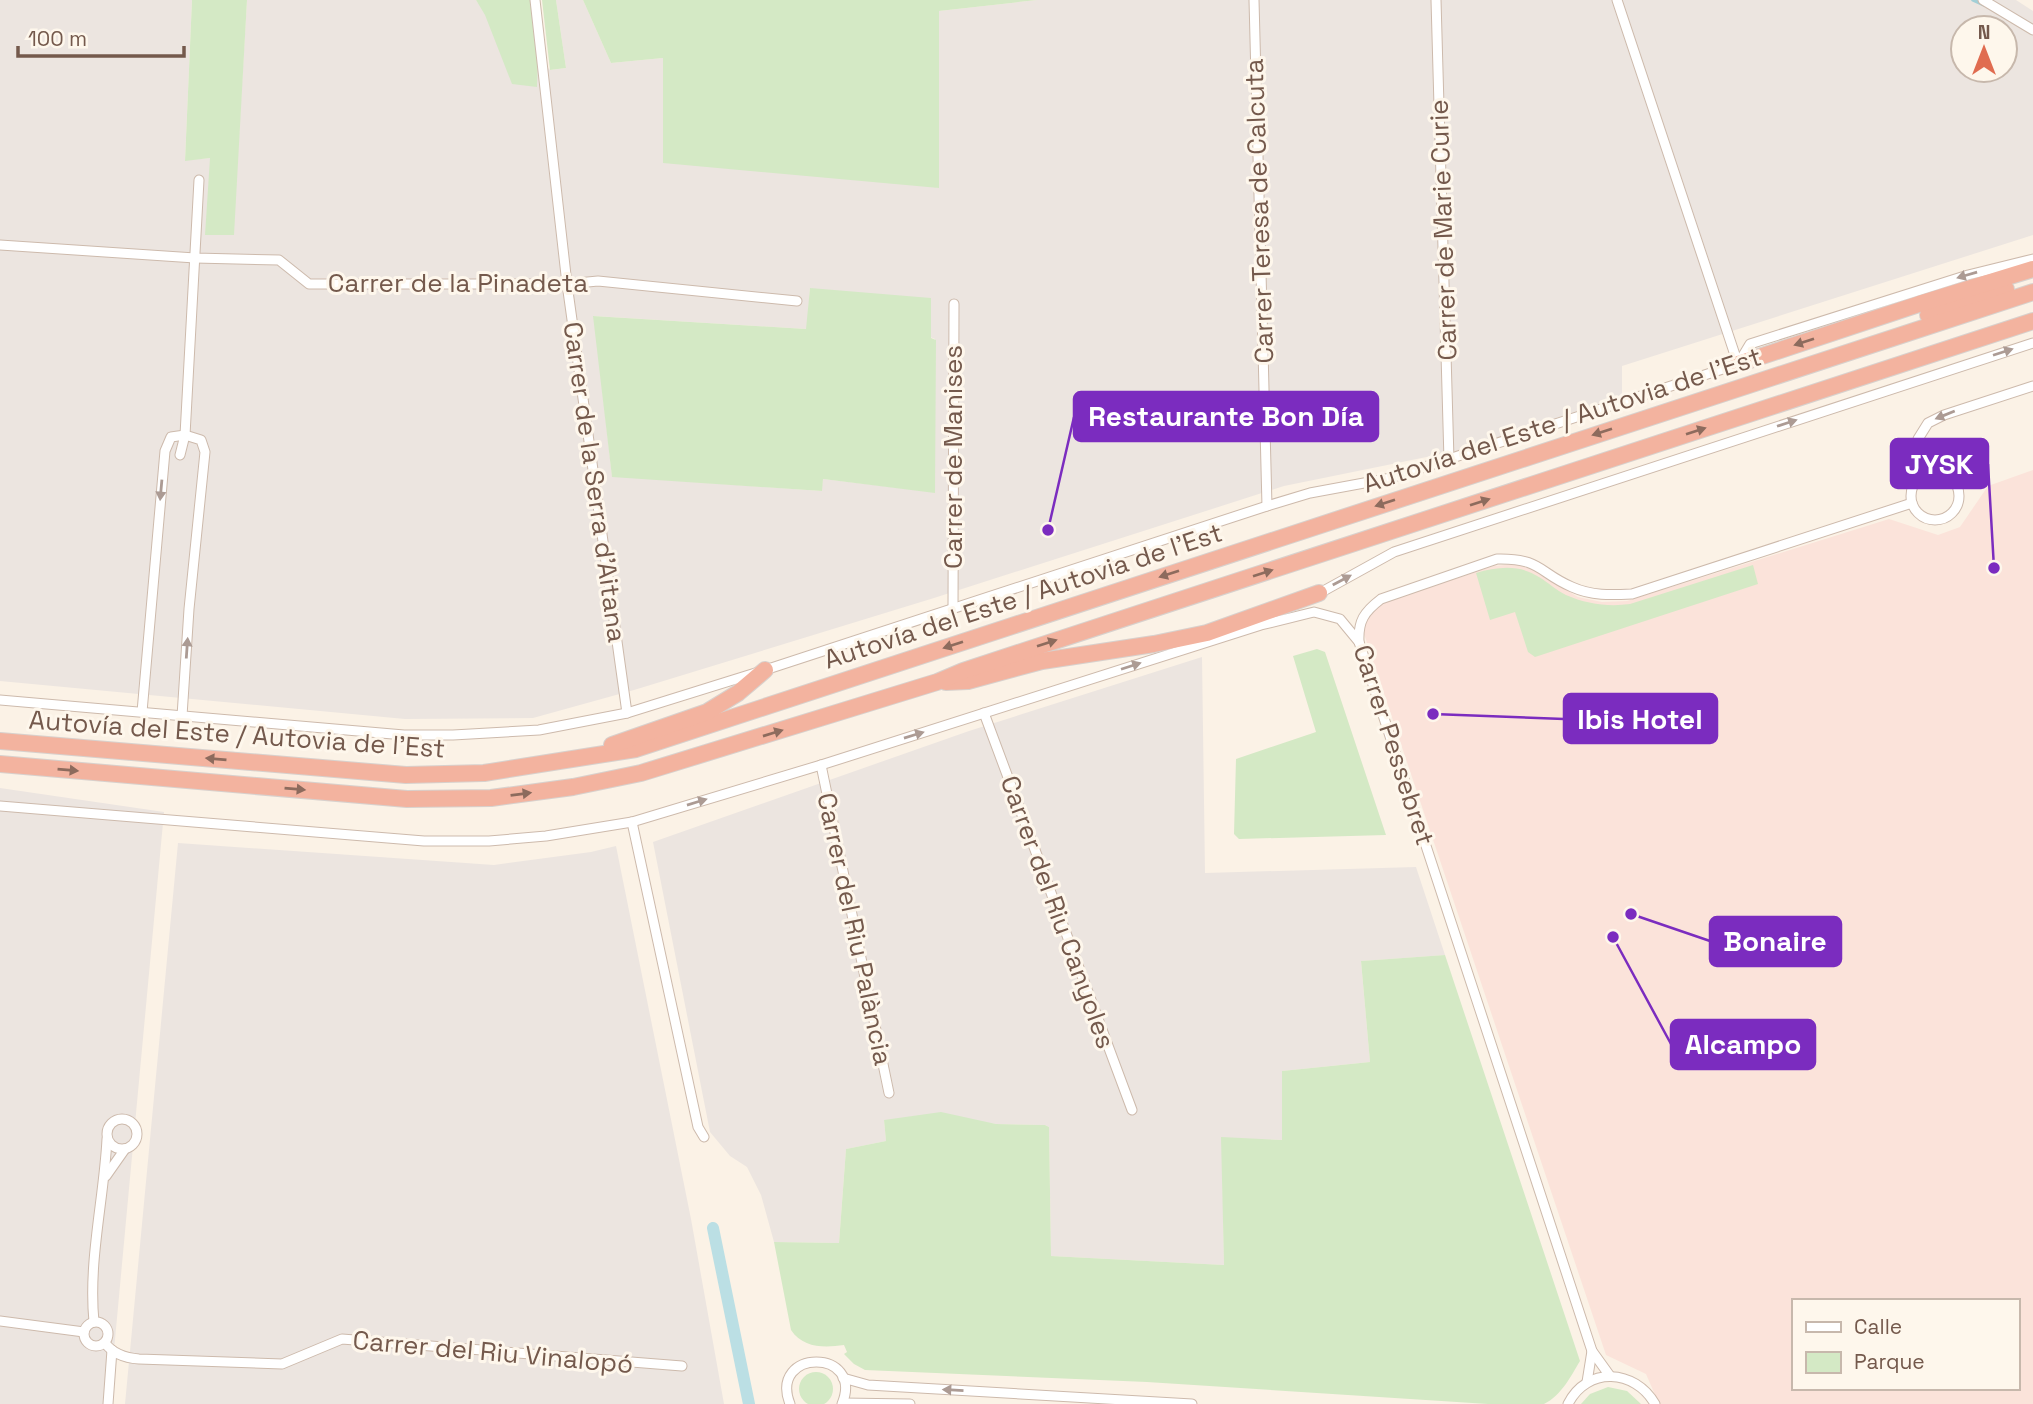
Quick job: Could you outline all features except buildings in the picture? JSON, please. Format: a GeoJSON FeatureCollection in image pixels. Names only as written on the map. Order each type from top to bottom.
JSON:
{"type":"FeatureCollection","features":[{"type":"Feature","properties":{"kind":"highway"},"geometry":{"type":"LineString","coordinates":[[1738,364],[1919,304],[2033,270]]}},
{"type":"Feature","properties":{"kind":"highway"},"geometry":{"type":"LineString","coordinates":[[1743,386],[1809,355],[2033,280]]}},
{"type":"Feature","properties":{"kind":"highway","name":"Autovía del Este / Autovia de l'Est"},"geometry":{"type":"LineString","coordinates":[[0,741],[406,775],[484,773],[636,749],[2033,292]]}},
{"type":"Feature","properties":{"kind":"highway","name":"Autovía del Este / Autovia de l'Est"},"geometry":{"type":"LineString","coordinates":[[0,764],[407,799],[491,797],[573,787],[641,773],[937,682],[2033,321]]}},
{"type":"Feature","properties":{"kind":"highway"},"geometry":{"type":"LineString","coordinates":[[937,682],[968,681],[1042,661],[1208,633],[1319,593]]}},
{"type":"Feature","properties":{"kind":"highway"},"geometry":{"type":"LineString","coordinates":[[566,761],[707,712],[738,693],[765,670]]}},
{"type":"Feature","properties":{"kind":"street","name":"Carrer de la Serra d'Aitana"},"geometry":{"type":"LineString","coordinates":[[535,0],[567,284],[627,713]]}},
{"type":"Feature","properties":{"kind":"street","name":"Carrer Teresa de Calcuta"},"geometry":{"type":"LineString","coordinates":[[1254,0],[1267,506]]}},
{"type":"Feature","properties":{"kind":"street","name":"Carrer de Marie Curie"},"geometry":{"type":"LineString","coordinates":[[1437,0],[1449,460]]}},
{"type":"Feature","properties":{"kind":"street"},"geometry":{"type":"LineString","coordinates":[[1617,0],[1738,364]]}},
{"type":"Feature","properties":{"kind":"street"},"geometry":{"type":"LineString","coordinates":[[1983,0],[2033,30]]}},
{"type":"Feature","properties":{"kind":"street"},"geometry":{"type":"LineString","coordinates":[[180,455],[185,435],[199,180]]}},
{"type":"Feature","properties":{"kind":"street","name":"Carrer de la Pinadeta"},"geometry":{"type":"LineString","coordinates":[[0,245],[195,258],[279,260],[309,284],[567,284],[598,281],[797,301]]}},
{"type":"Feature","properties":{"kind":"street"},"geometry":{"type":"LineString","coordinates":[[0,700],[404,735],[539,730],[627,713],[1267,506],[1310,493],[1391,478],[1449,460],[1738,364],[1750,344],[1968,275],[2033,259]]}},
{"type":"Feature","properties":{"kind":"street","name":"Carrer de Manises"},"geometry":{"type":"LineString","coordinates":[[953,609],[954,304]]}},
{"type":"Feature","properties":{"kind":"street"},"geometry":{"type":"LineString","coordinates":[[1261,625],[1394,552],[2033,342]]}},
{"type":"Feature","properties":{"kind":"street"},"geometry":{"type":"LineString","coordinates":[[1923,475],[1918,439],[1928,423],[1944,415],[2033,386]]}},
{"type":"Feature","properties":{"kind":"street"},"geometry":{"type":"LineString","coordinates":[[142,712],[164,451],[171,437],[185,435],[201,440],[205,452],[189,609],[182,716]]}},
{"type":"Feature","properties":{"kind":"street"},"geometry":{"type":"LineString","coordinates":[[1938,472],[1953,479],[1959,494],[1956,508],[1948,517],[1934,520],[1920,515],[1912,503],[1912,487],[1923,475],[1938,472]]}},
{"type":"Feature","properties":{"kind":"street","name":"Carrer Pessebret"},"geometry":{"type":"LineString","coordinates":[[1611,1376],[1592,1351],[1359,642],[1358,625],[1367,610],[1381,599],[1497,559],[1518,558],[1537,564],[1572,587],[1601,595],[1632,594],[1912,503]]}},
{"type":"Feature","properties":{"kind":"street"},"geometry":{"type":"LineString","coordinates":[[0,806],[424,841],[489,841],[546,836],[632,822],[1261,625],[1314,612],[1340,619],[1359,642]]}},
{"type":"Feature","properties":{"kind":"street","name":"Carrer del Riu Canyoles"},"geometry":{"type":"LineString","coordinates":[[984,713],[1132,1110]]}},
{"type":"Feature","properties":{"kind":"street","name":"Carrer del Riu Palància"},"geometry":{"type":"LineString","coordinates":[[821,765],[889,1093]]}},
{"type":"Feature","properties":{"kind":"street"},"geometry":{"type":"LineString","coordinates":[[632,822],[698,1128],[704,1137]]}},
{"type":"Feature","properties":{"kind":"street"},"geometry":{"type":"LineString","coordinates":[[94,1322],[96,1238],[105,1177],[107,1139],[108,1127],[112,1122],[123,1119],[134,1124],[138,1136],[132,1146],[125,1149],[115,1148],[107,1139]]}},
{"type":"Feature","properties":{"kind":"street"},"geometry":{"type":"LineString","coordinates":[[105,1177],[125,1149]]}},
{"type":"Feature","properties":{"kind":"street"},"geometry":{"type":"LineString","coordinates":[[0,1321],[84,1332]]}},
{"type":"Feature","properties":{"kind":"street"},"geometry":{"type":"LineString","coordinates":[[94,1322],[103,1323],[108,1329],[108,1337],[100,1346],[92,1345],[86,1340],[84,1332],[88,1325],[94,1322]]}},
{"type":"Feature","properties":{"kind":"street","name":"Carrer del Riu Vinalopó"},"geometry":{"type":"LineString","coordinates":[[112,1350],[132,1358],[282,1364],[342,1339],[682,1366]]}},
{"type":"Feature","properties":{"kind":"street"},"geometry":{"type":"LineString","coordinates":[[105,1342],[112,1350],[108,1404]]}},
{"type":"Feature","properties":{"kind":"street","name":"Carrer Pessebret"},"geometry":{"type":"LineString","coordinates":[[1587,1382],[1592,1351]]}},
{"type":"Feature","properties":{"kind":"street"},"geometry":{"type":"LineString","coordinates":[[790,1404],[787,1385],[795,1370],[809,1362],[825,1362],[839,1371],[844,1378],[846,1395],[843,1403],[910,1404]]}},
{"type":"Feature","properties":{"kind":"street"},"geometry":{"type":"LineString","coordinates":[[1568,1404],[1587,1382],[1611,1376],[1638,1384],[1654,1404]]}},
{"type":"Feature","properties":{"kind":"street"},"geometry":{"type":"LineString","coordinates":[[844,1378],[868,1385],[1192,1404]]}},
{"type":"Feature","properties":{"kind":"shaded area"},"geometry":{"type":"Polygon","coordinates":[[[0,0],[192,0],[185,160],[210,158],[233,235],[247,0],[476,0],[536,87],[538,57],[550,70],[566,68],[556,0],[583,0],[611,63],[663,58],[938,188],[939,11],[1037,0],[2016,0],[2033,11],[2033,235],[1622,366],[1622,396],[1461,450],[1284,486],[934,598],[634,690],[533,718],[405,719],[0,681],[0,0]],[[810,288],[807,329],[594,316],[612,476],[821,491],[823,479],[934,492],[935,339],[810,288]]]}},
{"type":"Feature","properties":{"kind":"shaded area"},"geometry":{"type":"Polygon","coordinates":[[[2033,470],[2033,1404],[1659,1404],[1646,1374],[1606,1355],[1362,628],[1366,617],[1377,605],[1494,566],[1515,564],[1532,569],[1578,597],[1602,602],[1627,601],[1889,519],[1938,535],[1960,527],[1988,486],[2033,470]]]}},
{"type":"Feature","properties":{"kind":"shaded area"},"geometry":{"type":"Polygon","coordinates":[[[1202,657],[1205,873],[1416,867],[1445,955],[1361,961],[1370,1062],[1282,1071],[1283,1140],[1222,1138],[1224,1265],[1051,1256],[1049,1127],[974,1121],[884,1120],[886,1141],[846,1149],[839,1243],[774,1242],[761,1195],[747,1167],[730,1156],[710,1132],[653,842],[969,731],[1202,657]]]}},
{"type":"Feature","properties":{"kind":"shaded area"},"geometry":{"type":"Polygon","coordinates":[[[0,788],[164,812],[109,1404],[0,1404],[0,788]]]}},
{"type":"Feature","properties":{"kind":"shaded area"},"geometry":{"type":"Polygon","coordinates":[[[178,843],[494,865],[616,846],[691,1219],[724,1404],[125,1404],[178,843]]]}},
{"type":"Feature","properties":{"kind":"green space"},"geometry":{"type":"Polygon","coordinates":[[[192,0],[247,0],[234,235],[205,235],[210,158],[185,161],[192,0]]]}},
{"type":"Feature","properties":{"kind":"green space"},"geometry":{"type":"Polygon","coordinates":[[[476,0],[530,0],[538,57],[537,87],[512,84],[485,15],[476,0]]]}},
{"type":"Feature","properties":{"kind":"green space"},"geometry":{"type":"Polygon","coordinates":[[[542,0],[556,0],[566,68],[550,70],[542,0]]]}},
{"type":"Feature","properties":{"kind":"green space"},"geometry":{"type":"Polygon","coordinates":[[[583,0],[1037,0],[939,11],[939,188],[663,163],[663,58],[611,63],[583,0]]]}},
{"type":"Feature","properties":{"kind":"green space"},"geometry":{"type":"Polygon","coordinates":[[[810,288],[931,298],[931,338],[936,340],[935,493],[823,479],[822,491],[612,477],[593,316],[806,329],[810,288]]]}},
{"type":"Feature","properties":{"kind":"green space"},"geometry":{"type":"Polygon","coordinates":[[[1753,565],[1758,584],[1535,657],[1528,652],[1515,612],[1490,620],[1476,573],[1516,568],[1539,577],[1574,598],[1590,603],[1614,605],[1630,604],[1753,565]]]}},
{"type":"Feature","properties":{"kind":"green space"},"geometry":{"type":"Polygon","coordinates":[[[1317,649],[1325,652],[1386,835],[1239,839],[1234,834],[1236,759],[1316,732],[1293,656],[1317,649]]]}},
{"type":"Feature","properties":{"kind":"green space"},"geometry":{"type":"Polygon","coordinates":[[[1445,955],[1580,1361],[1560,1391],[1544,1404],[1488,1404],[1147,1382],[865,1370],[844,1354],[847,1352],[844,1345],[814,1345],[802,1340],[791,1330],[774,1242],[839,1243],[846,1149],[886,1141],[884,1120],[941,1112],[996,1124],[1049,1127],[1051,1256],[1224,1265],[1221,1137],[1282,1140],[1282,1071],[1370,1062],[1361,961],[1445,955]]]}},
{"type":"Feature","properties":{"kind":"green space"},"geometry":{"type":"Polygon","coordinates":[[[816,1372],[828,1377],[833,1389],[828,1401],[819,1405],[804,1401],[799,1389],[804,1377],[816,1372]]]}},
{"type":"Feature","properties":{"kind":"green space"},"geometry":{"type":"Polygon","coordinates":[[[1608,1387],[1627,1391],[1641,1404],[1581,1404],[1590,1394],[1608,1387]]]}},
{"type":"Feature","properties":{"kind":"waterway"},"geometry":{"type":"LineString","coordinates":[[1973,0],[1984,5]]}},
{"type":"Feature","properties":{"kind":"waterway"},"geometry":{"type":"LineString","coordinates":[[713,1228],[749,1404]]}},
{"type":"Feature","properties":{"kind":"place","name":"Restaurante Bon Día"},"geometry":{"type":"Point","coordinates":[1048,530]}},
{"type":"Feature","properties":{"kind":"place","name":"JYSK"},"geometry":{"type":"Point","coordinates":[1994,568]}},
{"type":"Feature","properties":{"kind":"place","name":"Ibis Hotel"},"geometry":{"type":"Point","coordinates":[1433,714]}},
{"type":"Feature","properties":{"kind":"place","name":"Bonaire"},"geometry":{"type":"Point","coordinates":[1631,914]}},
{"type":"Feature","properties":{"kind":"place","name":"Alcampo"},"geometry":{"type":"Point","coordinates":[1613,937]}}]}
